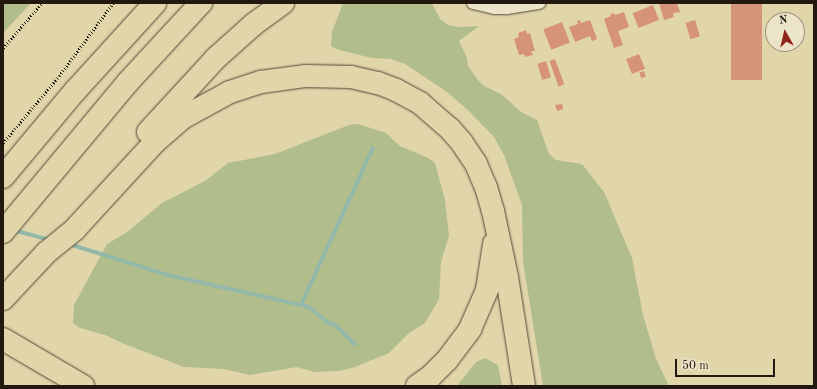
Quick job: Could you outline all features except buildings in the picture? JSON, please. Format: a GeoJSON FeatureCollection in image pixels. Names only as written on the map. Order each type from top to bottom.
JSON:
{"type":"FeatureCollection","features":[{"type":"Feature","properties":{"kind":"highway"},"geometry":{"type":"LineString","coordinates":[[42,116],[51,108],[138,3]]}},
{"type":"Feature","properties":{"kind":"highway"},"geometry":{"type":"LineString","coordinates":[[3,177],[26,149],[42,116],[155,3]]}},
{"type":"Feature","properties":{"kind":"highway"},"geometry":{"type":"LineString","coordinates":[[3,232],[136,73],[201,3]]}},
{"type":"Feature","properties":{"kind":"highway"},"geometry":{"type":"LineString","coordinates":[[3,298],[47,252],[75,229],[115,178],[216,58],[254,24],[283,3]]}},
{"type":"Feature","properties":{"kind":"highway"},"geometry":{"type":"LineString","coordinates":[[115,178],[171,127],[198,109],[230,92],[261,82],[286,78],[321,76],[351,77],[378,83],[404,94],[434,113],[450,129],[470,154],[482,177],[493,211],[496,231],[507,277],[524,386]]}},
{"type":"Feature","properties":{"kind":"highway"},"geometry":{"type":"LineString","coordinates":[[417,386],[430,377],[447,360],[463,340],[475,320],[487,290],[492,268],[496,231]]}},
{"type":"Feature","properties":{"kind":"highway"},"geometry":{"type":"LineString","coordinates":[[3,339],[83,386]]}},
{"type":"Feature","properties":{"kind":"highway"},"geometry":{"type":"LineString","coordinates":[[63,375],[99,386]]}},
{"type":"Feature","properties":{"kind":"street"},"geometry":{"type":"LineString","coordinates":[[473,3],[494,8],[506,8],[540,3]]}},
{"type":"Feature","properties":{"kind":"path"},"geometry":{"type":"LineString","coordinates":[[3,48],[42,3]]}},
{"type":"Feature","properties":{"kind":"path"},"geometry":{"type":"LineString","coordinates":[[3,143],[42,116],[59,76],[113,3]]}},
{"type":"Feature","properties":{"kind":"green space"},"geometry":{"type":"Polygon","coordinates":[[[3,3],[31,3],[3,33],[3,3]]]}},
{"type":"Feature","properties":{"kind":"green space"},"geometry":{"type":"Polygon","coordinates":[[[343,3],[432,3],[440,19],[448,25],[458,27],[479,26],[459,41],[467,58],[468,66],[477,79],[484,86],[501,94],[521,112],[537,120],[549,154],[556,160],[582,164],[604,192],[632,258],[643,315],[656,359],[669,386],[543,386],[523,261],[522,205],[504,155],[494,137],[468,110],[447,92],[405,64],[391,59],[372,58],[339,50],[331,46],[332,32],[343,3]]]}},
{"type":"Feature","properties":{"kind":"green space"},"geometry":{"type":"Polygon","coordinates":[[[358,124],[386,133],[400,146],[428,158],[435,163],[445,200],[449,236],[441,262],[439,299],[425,323],[409,333],[389,353],[355,367],[340,371],[314,372],[297,367],[250,375],[224,369],[184,367],[105,335],[80,328],[73,323],[74,305],[107,244],[126,233],[162,203],[205,181],[228,163],[275,154],[349,125],[358,124]]]}},
{"type":"Feature","properties":{"kind":"green space"},"geometry":{"type":"Polygon","coordinates":[[[485,358],[498,365],[502,386],[457,386],[476,362],[485,358]]]}},
{"type":"Feature","properties":{"kind":"waterway"},"geometry":{"type":"LineString","coordinates":[[69,244],[168,275],[301,305],[373,148]]}},
{"type":"Feature","properties":{"kind":"waterway"},"geometry":{"type":"LineString","coordinates":[[13,230],[51,240]]}},
{"type":"Feature","properties":{"kind":"waterway"},"geometry":{"type":"LineString","coordinates":[[301,305],[309,307],[328,323],[335,325],[355,344]]}}]}
